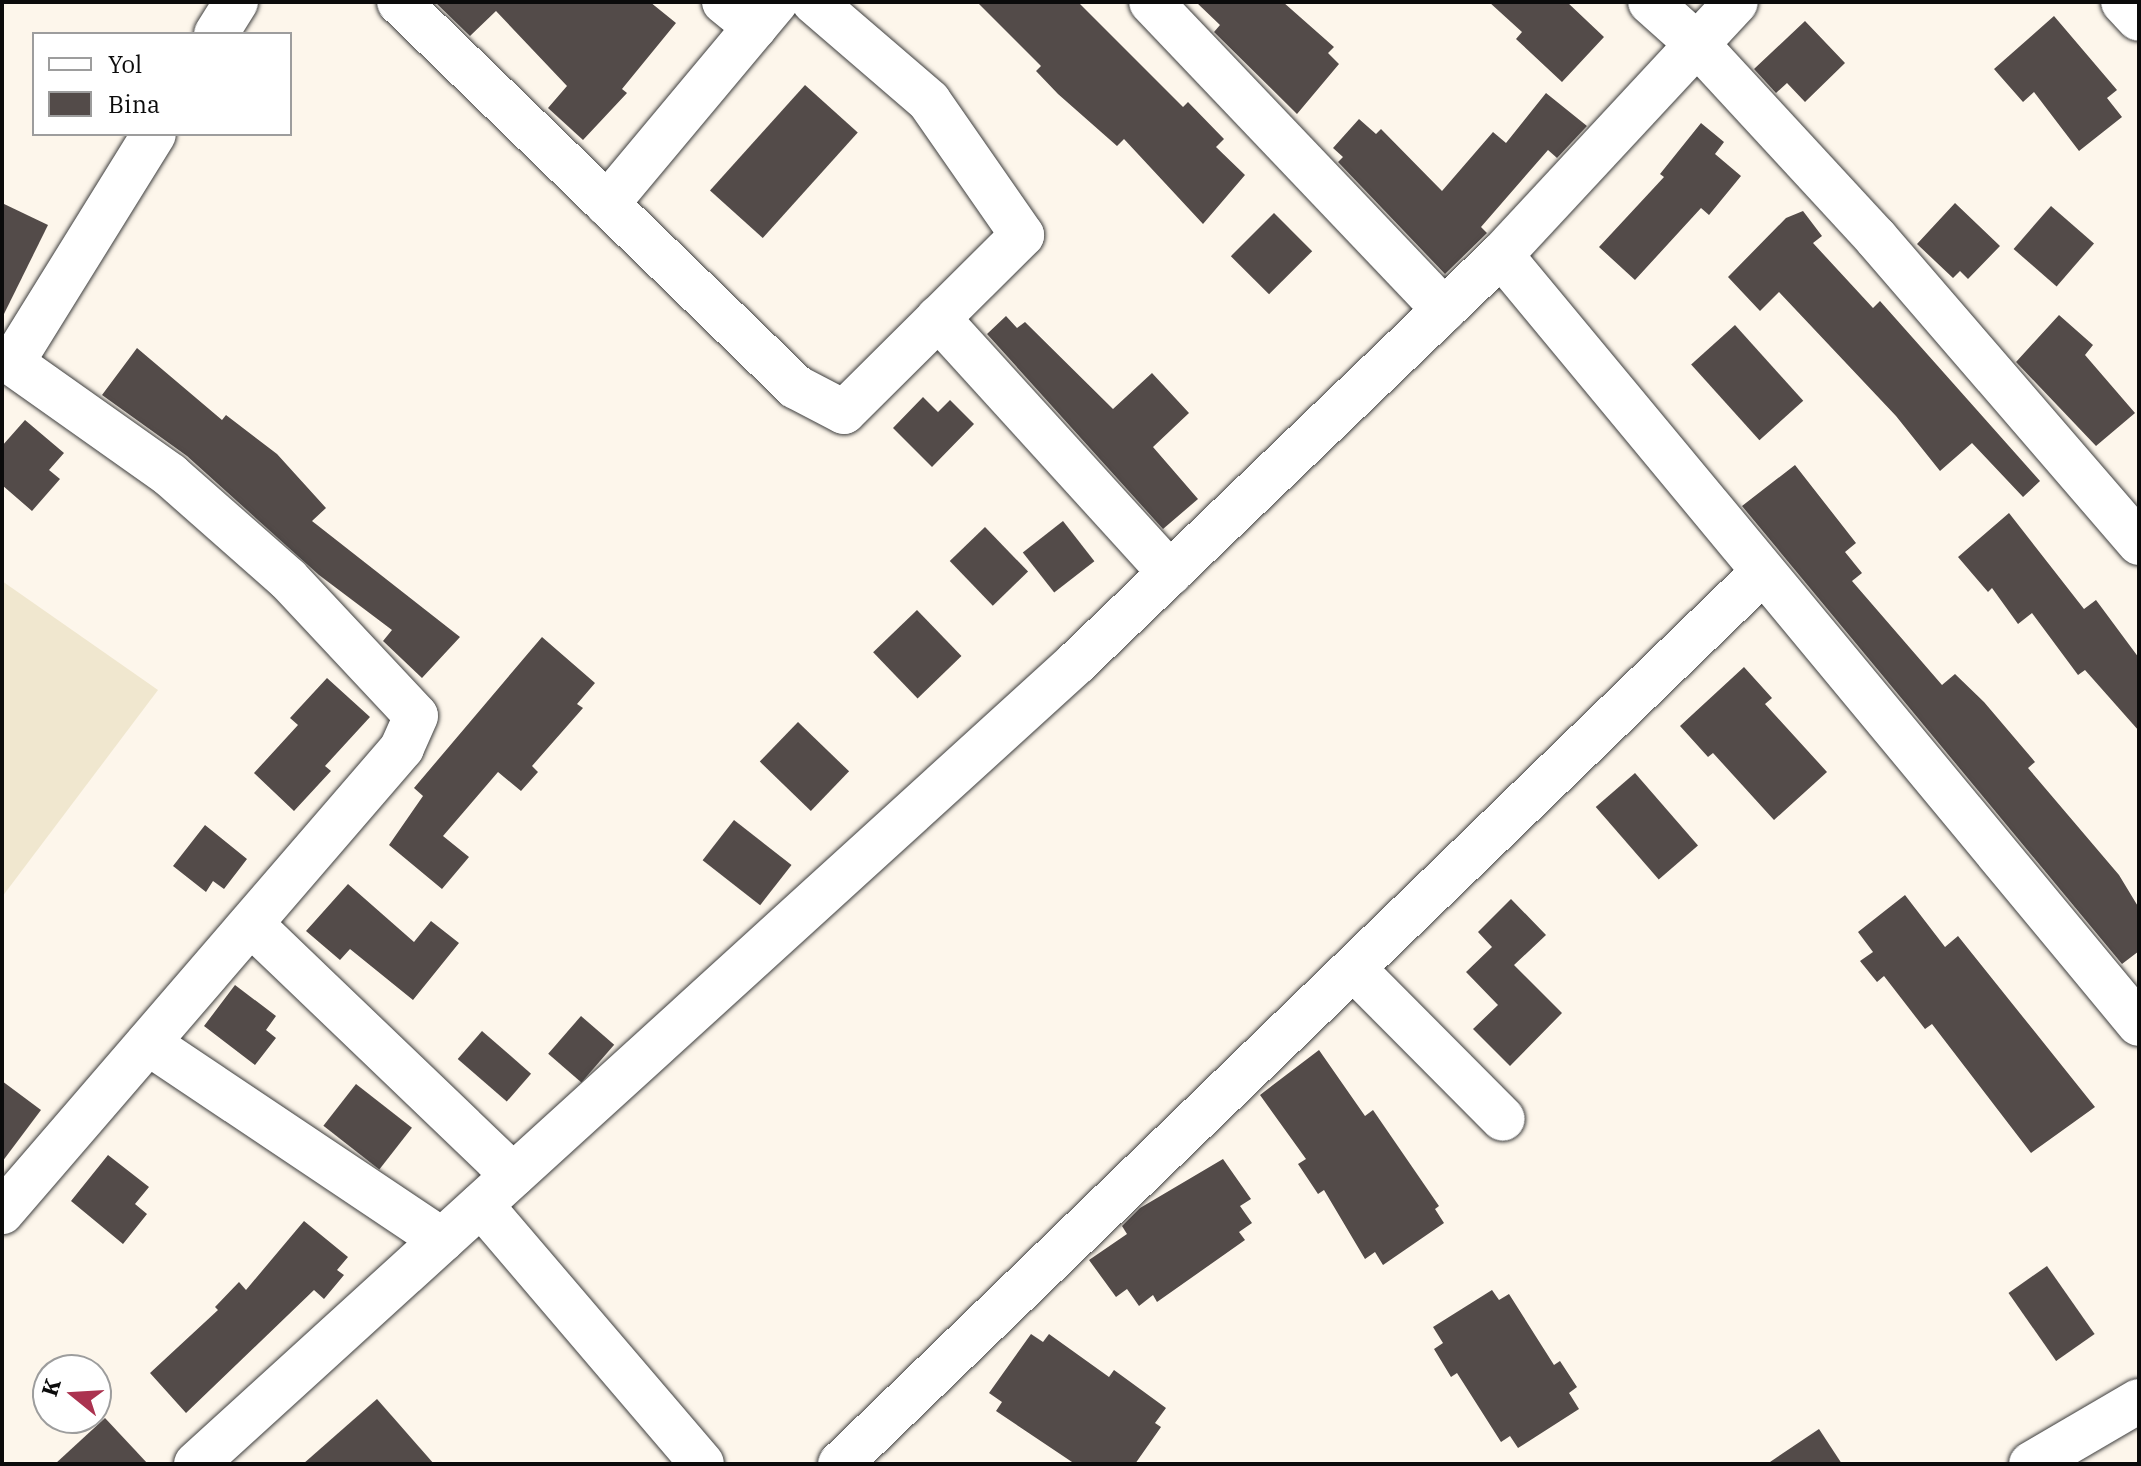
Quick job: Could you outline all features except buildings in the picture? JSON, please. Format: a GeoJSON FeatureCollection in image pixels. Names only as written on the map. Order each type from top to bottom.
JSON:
{"type":"FeatureCollection","features":[{"type":"Feature","properties":{"kind":"street"},"geometry":{"type":"LineString","coordinates":[[217,32],[236,2]]}},
{"type":"Feature","properties":{"kind":"street"},"geometry":{"type":"LineString","coordinates":[[399,2],[796,387],[844,412],[1022,235],[929,101],[814,2]]}},
{"type":"Feature","properties":{"kind":"street"},"geometry":{"type":"LineString","coordinates":[[1151,2],[1444,310]]}},
{"type":"Feature","properties":{"kind":"street"},"geometry":{"type":"LineString","coordinates":[[1650,2],[1697,44],[1876,238],[2139,543]]}},
{"type":"Feature","properties":{"kind":"street"},"geometry":{"type":"LineString","coordinates":[[196,1464],[1170,573],[1501,255],[1736,2]]}},
{"type":"Feature","properties":{"kind":"street"},"geometry":{"type":"LineString","coordinates":[[2123,2],[2139,19]]}},
{"type":"Feature","properties":{"kind":"street"},"geometry":{"type":"LineString","coordinates":[[607,204],[752,10]]}},
{"type":"Feature","properties":{"kind":"street"},"geometry":{"type":"LineString","coordinates":[[2,1212],[402,748],[416,716],[288,579],[170,475],[7,359],[153,136]]}},
{"type":"Feature","properties":{"kind":"street"},"geometry":{"type":"LineString","coordinates":[[1501,255],[2139,1024]]}},
{"type":"Feature","properties":{"kind":"street"},"geometry":{"type":"LineString","coordinates":[[938,318],[1170,573]]}},
{"type":"Feature","properties":{"kind":"street"},"geometry":{"type":"LineString","coordinates":[[840,1464],[1762,573]]}},
{"type":"Feature","properties":{"kind":"street"},"geometry":{"type":"LineString","coordinates":[[251,924],[513,1175]]}},
{"type":"Feature","properties":{"kind":"street"},"geometry":{"type":"LineString","coordinates":[[1354,969],[1503,1119]]}},
{"type":"Feature","properties":{"kind":"street"},"geometry":{"type":"LineString","coordinates":[[148,1043],[442,1240]]}},
{"type":"Feature","properties":{"kind":"street"},"geometry":{"type":"LineString","coordinates":[[481,1205],[702,1464]]}},
{"type":"Feature","properties":{"kind":"street"},"geometry":{"type":"LineString","coordinates":[[2031,1464],[2139,1401]]}},
{"type":"Feature","properties":{"kind":"shaded area"},"geometry":{"type":"Polygon","coordinates":[[[2,581],[158,690],[2,897],[2,581]]]}}]}
